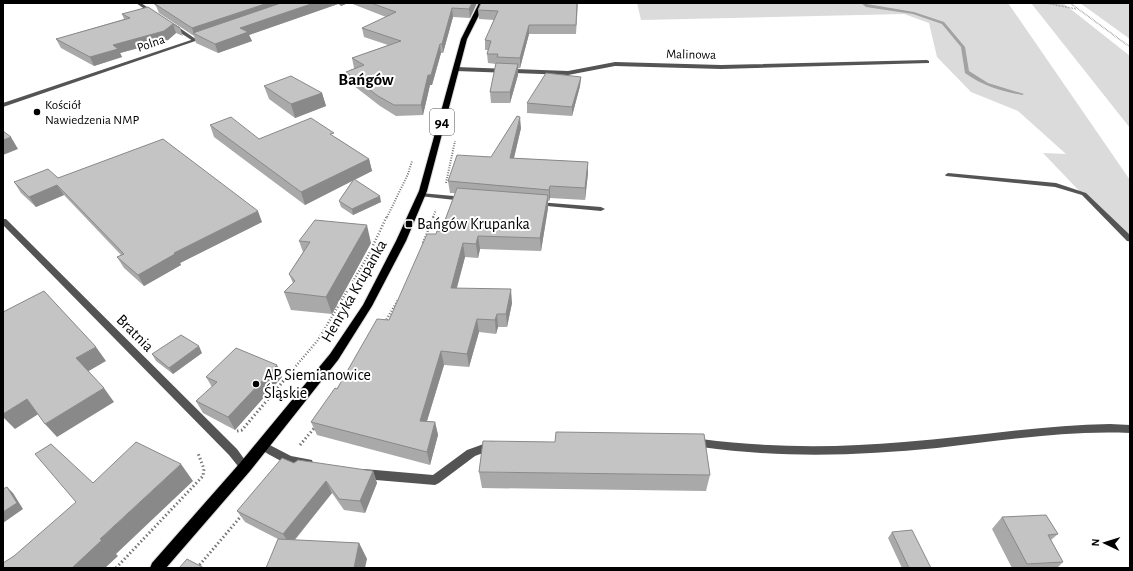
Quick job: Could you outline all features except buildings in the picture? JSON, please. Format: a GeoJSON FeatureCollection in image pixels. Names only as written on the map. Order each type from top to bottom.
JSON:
{"type":"FeatureCollection","features":[{"type":"Feature","properties":{"kind":"main road","name":"Henryka Krupanka"},"geometry":{"type":"LineString","coordinates":[[157,568],[246,467],[334,357],[368,306],[401,241],[421,195],[464,39],[482,3]]}},
{"type":"Feature","properties":{"kind":"street"},"geometry":{"type":"LineString","coordinates":[[138,3],[157,15]]}},
{"type":"Feature","properties":{"kind":"street"},"geometry":{"type":"LineString","coordinates":[[170,24],[195,40]]}},
{"type":"Feature","properties":{"kind":"street","name":"Polna"},"geometry":{"type":"LineString","coordinates":[[3,105],[210,35]]}},
{"type":"Feature","properties":{"kind":"street","name":"Malinowa"},"geometry":{"type":"LineString","coordinates":[[456,69],[568,73],[615,64],[721,67],[927,62]]}},
{"type":"Feature","properties":{"kind":"street"},"geometry":{"type":"LineString","coordinates":[[948,175],[1056,185],[1071,188],[1084,194],[1130,239]]}},
{"type":"Feature","properties":{"kind":"street"},"geometry":{"type":"LineString","coordinates":[[421,195],[471,199]]}},
{"type":"Feature","properties":{"kind":"street"},"geometry":{"type":"LineString","coordinates":[[532,204],[601,208]]}},
{"type":"Feature","properties":{"kind":"street","name":"Bratnia"},"geometry":{"type":"LineString","coordinates":[[3,221],[233,452],[246,467]]}},
{"type":"Feature","properties":{"kind":"street"},"geometry":{"type":"LineString","coordinates":[[698,443],[733,448],[782,451],[868,448],[964,441],[1051,432],[1130,429]]}},
{"type":"Feature","properties":{"kind":"street"},"geometry":{"type":"LineString","coordinates":[[352,471],[374,475],[435,480],[471,454],[493,444],[499,444]]}},
{"type":"Feature","properties":{"kind":"street"},"geometry":{"type":"LineString","coordinates":[[262,446],[289,460],[316,465]]}},
{"type":"Feature","properties":{"kind":"path"},"geometry":{"type":"LineString","coordinates":[[1046,3],[1078,9]]}},
{"type":"Feature","properties":{"kind":"path"},"geometry":{"type":"LineString","coordinates":[[1070,3],[1130,47]]}},
{"type":"Feature","properties":{"kind":"path"},"geometry":{"type":"LineString","coordinates":[[235,431],[242,430],[318,340],[368,256],[393,205]]}},
{"type":"Feature","properties":{"kind":"path"},"geometry":{"type":"LineString","coordinates":[[116,568],[203,476],[204,469],[198,453]]}},
{"type":"Feature","properties":{"kind":"shaded area"},"geometry":{"type":"Polygon","coordinates":[[[637,3],[1008,3],[1130,180],[1130,244],[1043,153],[1066,154],[1018,111],[971,92],[937,57],[929,23],[904,14],[641,20],[637,3]]]}},
{"type":"Feature","properties":{"kind":"shaded area"},"geometry":{"type":"Polygon","coordinates":[[[1031,3],[1063,3],[1130,56],[1130,128],[1031,3]]]}},
{"type":"Feature","properties":{"kind":"shaded area"},"geometry":{"type":"Polygon","coordinates":[[[1080,3],[1130,3],[1130,39],[1080,3]]]}},
{"type":"Feature","properties":{"kind":"waterway"},"geometry":{"type":"LineString","coordinates":[[863,3],[867,6],[914,13],[943,23],[963,47],[967,72],[986,84],[999,89],[1022,94]]}},
{"type":"Feature","properties":{"kind":"place","name":"Kościół Nawiedzenia NMP"},"geometry":{"type":"Point","coordinates":[37,112]}},
{"type":"Feature","properties":{"kind":"place","name":"Bańgów Krupanka"},"geometry":{"type":"Point","coordinates":[409,224]}},
{"type":"Feature","properties":{"kind":"place","name":"AP Siemianowice Śląskie"},"geometry":{"type":"Point","coordinates":[256,384]}},
{"type":"Feature","properties":{"kind":"district","name":"Bańgów"},"geometry":{"type":"Point","coordinates":[366,79]}}]}
